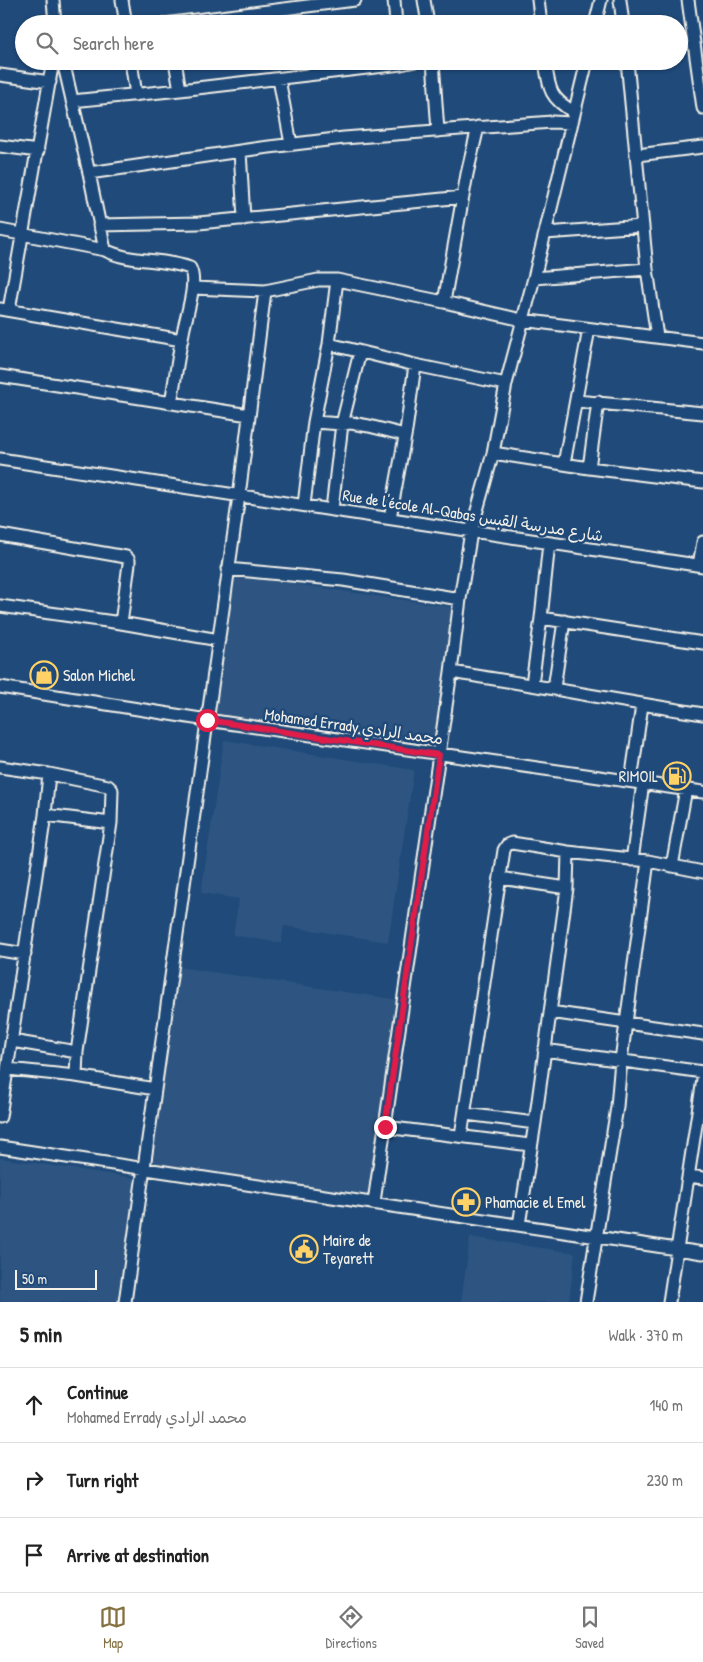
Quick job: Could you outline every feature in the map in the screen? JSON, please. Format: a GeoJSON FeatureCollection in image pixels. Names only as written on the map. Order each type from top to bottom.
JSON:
{"type":"FeatureCollection","features":[{"type":"Feature","properties":{"kind":"street"},"geometry":{"type":"LineString","coordinates":[[53,0],[54,15]]}},
{"type":"Feature","properties":{"kind":"street"},"geometry":{"type":"LineString","coordinates":[[122,0],[124,15]]}},
{"type":"Feature","properties":{"kind":"street"},"geometry":{"type":"LineString","coordinates":[[217,15],[277,5],[355,0]]}},
{"type":"Feature","properties":{"kind":"street"},"geometry":{"type":"LineString","coordinates":[[394,0],[395,15]]}},
{"type":"Feature","properties":{"kind":"street"},"geometry":{"type":"LineString","coordinates":[[424,0],[426,15]]}},
{"type":"Feature","properties":{"kind":"street"},"geometry":{"type":"LineString","coordinates":[[538,0],[540,15]]}},
{"type":"Feature","properties":{"kind":"street"},"geometry":{"type":"LineString","coordinates":[[597,15],[600,0]]}},
{"type":"Feature","properties":{"kind":"street"},"geometry":{"type":"LineString","coordinates":[[620,0],[622,15]]}},
{"type":"Feature","properties":{"kind":"street"},"geometry":{"type":"LineString","coordinates":[[688,0],[703,108]]}},
{"type":"Feature","properties":{"kind":"street"},"geometry":{"type":"LineString","coordinates":[[52,70],[23,233],[5,310],[182,340]]}},
{"type":"Feature","properties":{"kind":"street"},"geometry":{"type":"LineString","coordinates":[[65,70],[105,250]]}},
{"type":"Feature","properties":{"kind":"street"},"geometry":{"type":"LineString","coordinates":[[132,70],[136,95]]}},
{"type":"Feature","properties":{"kind":"street"},"geometry":{"type":"LineString","coordinates":[[177,70],[180,90]]}},
{"type":"Feature","properties":{"kind":"street"},"geometry":{"type":"LineString","coordinates":[[72,101],[348,70]]}},
{"type":"Feature","properties":{"kind":"street"},"geometry":{"type":"LineString","coordinates":[[434,70],[438,131]]}},
{"type":"Feature","properties":{"kind":"street"},"geometry":{"type":"LineString","coordinates":[[546,70],[548,87],[573,117]]}},
{"type":"Feature","properties":{"kind":"street"},"geometry":{"type":"LineString","coordinates":[[374,1202],[471,532],[493,453],[506,384],[545,234],[584,70]]}},
{"type":"Feature","properties":{"kind":"street"},"geometry":{"type":"LineString","coordinates":[[628,70],[647,269],[657,337]]}},
{"type":"Feature","properties":{"kind":"street"},"geometry":{"type":"LineString","coordinates":[[0,75],[50,82]]}},
{"type":"Feature","properties":{"kind":"street"},"geometry":{"type":"LineString","coordinates":[[280,79],[291,144]]}},
{"type":"Feature","properties":{"kind":"street"},"geometry":{"type":"LineString","coordinates":[[89,173],[291,144],[344,138],[552,122],[573,117]]}},
{"type":"Feature","properties":{"kind":"street"},"geometry":{"type":"LineString","coordinates":[[444,302],[467,174],[478,127]]}},
{"type":"Feature","properties":{"kind":"street"},"geometry":{"type":"LineString","coordinates":[[0,146],[38,151]]}},
{"type":"Feature","properties":{"kind":"street"},"geometry":{"type":"LineString","coordinates":[[637,155],[703,148]]}},
{"type":"Feature","properties":{"kind":"street"},"geometry":{"type":"LineString","coordinates":[[240,151],[244,219]]}},
{"type":"Feature","properties":{"kind":"street"},"geometry":{"type":"LineString","coordinates":[[99,225],[199,223],[463,197]]}},
{"type":"Feature","properties":{"kind":"street"},"geometry":{"type":"LineString","coordinates":[[545,234],[643,226]]}},
{"type":"Feature","properties":{"kind":"street"},"geometry":{"type":"LineString","coordinates":[[0,230],[23,233],[105,250],[124,256],[190,268],[192,271],[193,288],[171,403]]}},
{"type":"Feature","properties":{"kind":"street"},"geometry":{"type":"LineString","coordinates":[[534,278],[647,269]]}},
{"type":"Feature","properties":{"kind":"street"},"geometry":{"type":"LineString","coordinates":[[193,288],[265,291],[318,280],[337,280],[522,320],[703,343]]}},
{"type":"Feature","properties":{"kind":"street"},"geometry":{"type":"LineString","coordinates":[[304,505],[314,422],[329,344],[337,280]]}},
{"type":"Feature","properties":{"kind":"street"},"geometry":{"type":"LineString","coordinates":[[125,1302],[239,496],[265,291]]}},
{"type":"Feature","properties":{"kind":"street"},"geometry":{"type":"LineString","coordinates":[[564,464],[589,329]]}},
{"type":"Feature","properties":{"kind":"street"},"geometry":{"type":"LineString","coordinates":[[329,344],[415,365],[506,384]]}},
{"type":"Feature","properties":{"kind":"street"},"geometry":{"type":"LineString","coordinates":[[332,509],[342,424],[360,352]]}},
{"type":"Feature","properties":{"kind":"street"},"geometry":{"type":"LineString","coordinates":[[390,518],[415,365]]}},
{"type":"Feature","properties":{"kind":"street"},"geometry":{"type":"LineString","coordinates":[[0,376],[249,415]]}},
{"type":"Feature","properties":{"kind":"street"},"geometry":{"type":"LineString","coordinates":[[576,400],[703,414]]}},
{"type":"Feature","properties":{"kind":"street"},"geometry":{"type":"LineString","coordinates":[[589,468],[598,402]]}},
{"type":"Feature","properties":{"kind":"street"},"geometry":{"type":"LineString","coordinates":[[314,422],[351,423],[405,435]]}},
{"type":"Feature","properties":{"kind":"street"},"geometry":{"type":"LineString","coordinates":[[493,453],[589,468],[703,482]]}},
{"type":"Feature","properties":{"kind":"street","name":"Rue de l'école Al-Qabas شارع مدرسة القبس"},"geometry":{"type":"LineString","coordinates":[[0,459],[701,566]]}},
{"type":"Feature","properties":{"kind":"street"},"geometry":{"type":"LineString","coordinates":[[0,535],[126,557],[129,560],[129,564],[121,623]]}},
{"type":"Feature","properties":{"kind":"street"},"geometry":{"type":"LineString","coordinates":[[701,566],[703,542]]}},
{"type":"Feature","properties":{"kind":"street"},"geometry":{"type":"LineString","coordinates":[[532,684],[549,543]]}},
{"type":"Feature","properties":{"kind":"street"},"geometry":{"type":"LineString","coordinates":[[228,569],[343,580],[460,599]]}},
{"type":"Feature","properties":{"kind":"street"},"geometry":{"type":"LineString","coordinates":[[0,606],[121,623],[219,640]]}},
{"type":"Feature","properties":{"kind":"street"},"geometry":{"type":"LineString","coordinates":[[541,618],[703,643]]}},
{"type":"Feature","properties":{"kind":"street"},"geometry":{"type":"LineString","coordinates":[[554,688],[564,621]]}},
{"type":"Feature","properties":{"kind":"street"},"geometry":{"type":"LineString","coordinates":[[451,672],[703,714]]}},
{"type":"Feature","properties":{"kind":"street","name":"Mohamed Errady محمد الرادي"},"geometry":{"type":"LineString","coordinates":[[0,687],[439,755],[631,780],[703,792]]}},
{"type":"Feature","properties":{"kind":"street"},"geometry":{"type":"LineString","coordinates":[[631,780],[642,705]]}},
{"type":"Feature","properties":{"kind":"street"},"geometry":{"type":"LineString","coordinates":[[0,766],[110,787],[112,793],[111,823],[76,1076]]}},
{"type":"Feature","properties":{"kind":"street"},"geometry":{"type":"LineString","coordinates":[[0,1117],[45,815],[49,774]]}},
{"type":"Feature","properties":{"kind":"street"},"geometry":{"type":"LineString","coordinates":[[632,860],[643,783]]}},
{"type":"Feature","properties":{"kind":"street"},"geometry":{"type":"LineString","coordinates":[[672,866],[686,789]]}},
{"type":"Feature","properties":{"kind":"street"},"geometry":{"type":"LineString","coordinates":[[45,815],[111,823]]}},
{"type":"Feature","properties":{"kind":"street"},"geometry":{"type":"LineString","coordinates":[[462,1136],[504,850],[507,845],[512,843],[568,852],[648,861],[703,872]]}},
{"type":"Feature","properties":{"kind":"street"},"geometry":{"type":"LineString","coordinates":[[519,1225],[567,888],[568,852]]}},
{"type":"Feature","properties":{"kind":"street"},"geometry":{"type":"LineString","coordinates":[[586,1302],[617,1107],[621,1060],[648,861]]}},
{"type":"Feature","properties":{"kind":"street"},"geometry":{"type":"LineString","coordinates":[[500,878],[567,888]]}},
{"type":"Feature","properties":{"kind":"street"},"geometry":{"type":"LineString","coordinates":[[0,950],[25,954]]}},
{"type":"Feature","properties":{"kind":"street"},"geometry":{"type":"LineString","coordinates":[[550,1012],[703,1034]]}},
{"type":"Feature","properties":{"kind":"street"},"geometry":{"type":"LineString","coordinates":[[12,1041],[78,1052]]}},
{"type":"Feature","properties":{"kind":"street"},"geometry":{"type":"LineString","coordinates":[[544,1050],[703,1072]]}},
{"type":"Feature","properties":{"kind":"street"},"geometry":{"type":"LineString","coordinates":[[8,1069],[76,1076],[155,1089]]}},
{"type":"Feature","properties":{"kind":"street"},"geometry":{"type":"LineString","coordinates":[[669,1302],[689,1176],[698,1143],[703,1079]]}},
{"type":"Feature","properties":{"kind":"street"},"geometry":{"type":"LineString","coordinates":[[466,1114],[535,1123]]}},
{"type":"Feature","properties":{"kind":"street"},"geometry":{"type":"LineString","coordinates":[[385,1127],[530,1145]]}},
{"type":"Feature","properties":{"kind":"street"},"geometry":{"type":"LineString","coordinates":[[0,1147],[703,1253]]}},
{"type":"Feature","properties":{"kind":"street"},"geometry":{"type":"LineString","coordinates":[[689,1176],[703,1178]]}},
{"type":"Feature","properties":{"kind":"shaded area"},"geometry":{"type":"Polygon","coordinates":[[[233,575],[452,607],[433,748],[214,716],[233,575]]]}},
{"type":"Feature","properties":{"kind":"shaded area"},"geometry":{"type":"Polygon","coordinates":[[[224,740],[414,770],[388,942],[284,926],[281,943],[233,935],[239,899],[201,893],[224,740]]]}},
{"type":"Feature","properties":{"kind":"shaded area"},"geometry":{"type":"Polygon","coordinates":[[[178,967],[400,1000],[371,1199],[150,1165],[178,967]]]}},
{"type":"Feature","properties":{"kind":"shaded area"},"geometry":{"type":"Polygon","coordinates":[[[0,1158],[135,1178],[117,1302],[0,1302],[0,1158]]]}},
{"type":"Feature","properties":{"kind":"shaded area"},"geometry":{"type":"Polygon","coordinates":[[[470,1237],[575,1253],[569,1302],[461,1302],[470,1237]]]}},
{"type":"Feature","properties":{"kind":"place","name":"Salon Michel"},"geometry":{"type":"Point","coordinates":[44,675]}},
{"type":"Feature","properties":{"kind":"place","name":"RIMOIL"},"geometry":{"type":"Point","coordinates":[677,776]}},
{"type":"Feature","properties":{"kind":"place","name":"Phamacie el Emel"},"geometry":{"type":"Point","coordinates":[466,1202]}},
{"type":"Feature","properties":{"kind":"place","name":"Maire de Teyarett"},"geometry":{"type":"Point","coordinates":[304,1249]}},
{"type":"Feature","properties":{"kind":"route"},"geometry":{"type":"LineString","coordinates":[[207,720],[439,755],[385,1127]]}}]}
